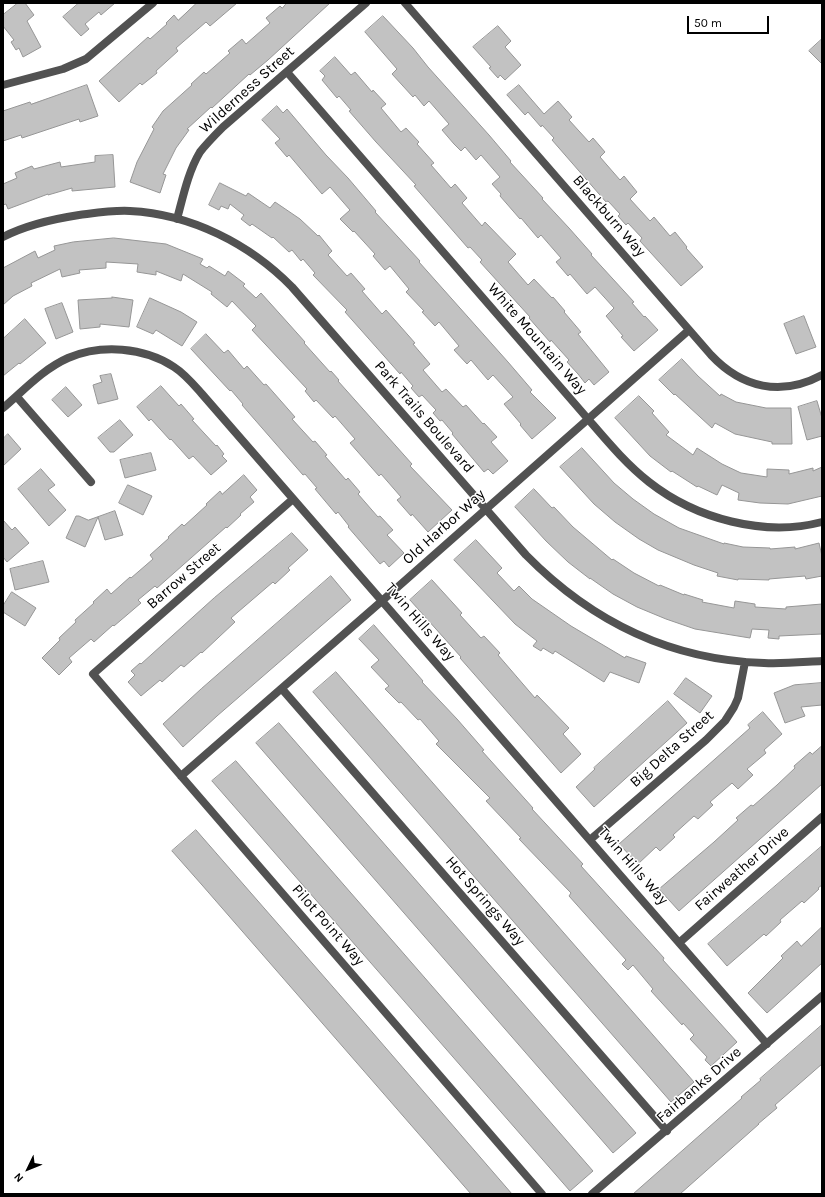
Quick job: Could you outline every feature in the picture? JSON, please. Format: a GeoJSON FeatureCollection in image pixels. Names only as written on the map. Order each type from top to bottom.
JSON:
{"type":"FeatureCollection","features":[{"type":"Feature","properties":{"kind":"street"},"geometry":{"type":"LineString","coordinates":[[3,85],[63,69],[86,59],[153,3]]}},
{"type":"Feature","properties":{"kind":"street","name":"Wilderness Street"},"geometry":{"type":"LineString","coordinates":[[177,219],[193,167],[200,153],[210,139],[366,3]]}},
{"type":"Feature","properties":{"kind":"street","name":"Blackburn Way"},"geometry":{"type":"LineString","coordinates":[[406,3],[689,330],[726,370],[747,382],[758,385],[781,387],[801,384],[822,375]]}},
{"type":"Feature","properties":{"kind":"street","name":"White Mountain Way"},"geometry":{"type":"LineString","coordinates":[[287,72],[588,419],[639,474],[663,492],[690,507],[731,521],[760,526],[796,526],[822,522]]}},
{"type":"Feature","properties":{"kind":"street","name":"Park Trails Boulevard"},"geometry":{"type":"LineString","coordinates":[[3,237],[46,222],[88,214],[130,211],[177,219],[235,242],[257,256],[281,275],[303,298],[485,509],[543,572],[577,600],[595,612],[633,632],[671,648],[708,657],[745,662],[765,663],[822,661]]}},
{"type":"Feature","properties":{"kind":"street","name":"Old Harbor Way"},"geometry":{"type":"LineString","coordinates":[[180,776],[689,330]]}},
{"type":"Feature","properties":{"kind":"street","name":"Twin Hills Way"},"geometry":{"type":"LineString","coordinates":[[3,408],[49,369],[73,357],[89,352],[125,350],[149,355],[174,367],[193,384],[591,839],[767,1044]]}},
{"type":"Feature","properties":{"kind":"street"},"geometry":{"type":"LineString","coordinates":[[17,396],[91,482]]}},
{"type":"Feature","properties":{"kind":"street","name":"Barrow Street"},"geometry":{"type":"LineString","coordinates":[[92,674],[293,500]]}},
{"type":"Feature","properties":{"kind":"street","name":"Big Delta Street"},"geometry":{"type":"LineString","coordinates":[[591,839],[706,740],[725,721],[738,698],[745,662]]}},
{"type":"Feature","properties":{"kind":"street","name":"Pilot Point Way"},"geometry":{"type":"LineString","coordinates":[[92,674],[542,1194]]}},
{"type":"Feature","properties":{"kind":"street","name":"Hot Springs Way"},"geometry":{"type":"LineString","coordinates":[[282,688],[667,1131]]}},
{"type":"Feature","properties":{"kind":"street","name":"Fairweather Drive"},"geometry":{"type":"LineString","coordinates":[[680,942],[822,817]]}},
{"type":"Feature","properties":{"kind":"street","name":"Fairbanks Drive"},"geometry":{"type":"LineString","coordinates":[[592,1194],[822,996]]}},
{"type":"Feature","properties":{"kind":"building"},"geometry":{"type":"Polygon","coordinates":[[[18,3],[25,3],[34,15],[27,21],[41,47],[23,57],[19,48],[16,50],[11,42],[14,40],[3,26],[3,15],[18,3]]]}},
{"type":"Feature","properties":{"kind":"building"},"geometry":{"type":"Polygon","coordinates":[[[79,3],[115,3],[101,15],[99,12],[85,24],[89,29],[81,36],[63,17],[79,3]]]}},
{"type":"Feature","properties":{"kind":"building"},"geometry":{"type":"Polygon","coordinates":[[[197,3],[237,3],[210,26],[206,22],[176,48],[178,51],[156,71],[157,73],[142,85],[140,83],[119,102],[99,81],[148,37],[150,39],[167,24],[166,23],[174,15],[178,20],[197,3]]]}},
{"type":"Feature","properties":{"kind":"building"},"geometry":{"type":"Polygon","coordinates":[[[287,3],[330,3],[268,60],[250,75],[249,74],[187,129],[189,130],[176,148],[163,174],[166,175],[160,193],[130,182],[137,162],[154,129],[152,127],[163,111],[204,72],[206,74],[230,53],[228,51],[242,39],[246,44],[270,23],[266,18],[280,6],[282,8],[287,3]]]}},
{"type":"Feature","properties":{"kind":"building"},"geometry":{"type":"Polygon","coordinates":[[[383,16],[413,48],[428,67],[489,135],[511,161],[510,162],[543,198],[542,199],[634,302],[632,303],[644,317],[645,316],[658,330],[634,351],[621,337],[623,336],[606,316],[614,308],[595,287],[587,294],[570,274],[568,276],[556,262],[561,258],[541,235],[538,238],[500,196],[501,194],[492,184],[500,177],[481,155],[476,160],[465,147],[461,151],[442,130],[449,124],[429,101],[424,106],[415,95],[413,97],[392,74],[397,69],[365,32],[383,16]]]}},
{"type":"Feature","properties":{"kind":"building"},"geometry":{"type":"Polygon","coordinates":[[[498,26],[511,41],[505,47],[521,65],[505,80],[500,75],[498,78],[489,68],[491,67],[473,47],[498,26]]]}},
{"type":"Feature","properties":{"kind":"building"},"geometry":{"type":"Polygon","coordinates":[[[822,39],[822,64],[809,51],[822,39]]]}},
{"type":"Feature","properties":{"kind":"building"},"geometry":{"type":"Polygon","coordinates":[[[335,57],[351,75],[355,72],[372,92],[373,90],[386,104],[381,108],[401,132],[406,128],[419,142],[417,144],[434,163],[431,165],[451,188],[455,184],[467,198],[462,203],[482,226],[485,222],[516,254],[508,262],[528,285],[534,279],[565,311],[564,312],[581,332],[578,334],[609,372],[594,385],[589,379],[585,383],[567,362],[569,360],[551,340],[550,342],[529,318],[530,317],[480,262],[482,260],[470,247],[468,248],[414,186],[416,185],[349,111],[351,110],[339,96],[337,98],[322,80],[325,76],[320,71],[335,57]]]}},
{"type":"Feature","properties":{"kind":"building"},"geometry":{"type":"Polygon","coordinates":[[[87,85],[98,116],[80,122],[79,119],[22,138],[21,135],[3,141],[3,111],[30,102],[31,104],[87,85]]]}},
{"type":"Feature","properties":{"kind":"building"},"geometry":{"type":"Polygon","coordinates":[[[519,85],[544,114],[558,101],[572,117],[569,120],[589,142],[593,138],[605,152],[600,157],[620,180],[624,176],[637,192],[630,199],[650,221],[654,217],[670,236],[675,232],[687,247],[686,248],[703,267],[681,286],[640,241],[642,238],[628,223],[626,225],[618,216],[620,214],[608,201],[606,202],[552,140],[554,138],[542,125],[541,127],[528,112],[525,115],[507,95],[519,85]]]}},
{"type":"Feature","properties":{"kind":"building"},"geometry":{"type":"Polygon","coordinates":[[[277,106],[283,113],[287,109],[326,155],[348,178],[376,211],[375,212],[508,362],[532,390],[530,392],[556,418],[532,439],[504,404],[513,397],[493,375],[488,380],[471,360],[467,364],[454,350],[459,346],[439,322],[435,326],[422,312],[424,311],[406,292],[409,289],[390,266],[385,270],[373,256],[375,254],[354,231],[353,232],[340,219],[350,210],[330,187],[322,194],[289,155],[287,157],[275,143],[280,139],[262,120],[277,106]]]}},
{"type":"Feature","properties":{"kind":"building"},"geometry":{"type":"Polygon","coordinates":[[[113,155],[115,187],[72,191],[72,188],[48,194],[8,209],[6,204],[3,205],[3,184],[17,178],[15,173],[32,166],[34,169],[60,162],[61,167],[95,162],[95,156],[113,155]]]}},
{"type":"Feature","properties":{"kind":"building"},"geometry":{"type":"Polygon","coordinates":[[[220,183],[246,196],[248,193],[270,208],[275,202],[300,219],[318,236],[319,235],[332,251],[328,255],[347,276],[351,273],[365,289],[362,291],[382,314],[386,310],[415,343],[413,344],[430,364],[423,370],[442,392],[446,389],[463,407],[466,405],[497,437],[491,442],[508,461],[493,474],[488,469],[484,472],[442,420],[440,421],[433,413],[436,410],[422,395],[419,397],[411,388],[413,386],[401,372],[400,374],[345,312],[347,310],[313,275],[315,273],[303,259],[301,261],[292,250],[289,252],[273,237],[272,238],[252,224],[250,226],[241,219],[244,215],[230,204],[228,209],[221,206],[219,210],[209,205],[220,183]]]}},
{"type":"Feature","properties":{"kind":"building"},"geometry":{"type":"Polygon","coordinates":[[[114,238],[166,244],[203,259],[200,264],[207,268],[209,266],[225,276],[228,271],[245,284],[243,286],[256,298],[261,293],[412,464],[410,466],[452,510],[428,532],[397,500],[401,497],[381,474],[379,476],[350,443],[355,439],[335,416],[333,418],[316,400],[314,402],[305,391],[307,389],[252,330],[256,326],[232,301],[227,307],[211,294],[212,292],[183,274],[181,281],[156,271],[156,275],[137,272],[138,264],[106,262],[106,268],[79,270],[80,273],[62,277],[60,269],[31,283],[32,286],[13,296],[3,305],[3,268],[35,251],[38,258],[55,250],[54,246],[73,242],[114,238]]]}},
{"type":"Feature","properties":{"kind":"building"},"geometry":{"type":"Polygon","coordinates":[[[112,297],[133,300],[129,327],[100,324],[100,327],[80,329],[78,300],[112,297]]]}},
{"type":"Feature","properties":{"kind":"building"},"geometry":{"type":"Polygon","coordinates":[[[150,298],[181,312],[197,322],[182,346],[156,330],[153,334],[137,327],[150,298]]]}},
{"type":"Feature","properties":{"kind":"building"},"geometry":{"type":"Polygon","coordinates":[[[62,303],[73,332],[56,339],[45,309],[62,303]]]}},
{"type":"Feature","properties":{"kind":"building"},"geometry":{"type":"Polygon","coordinates":[[[804,316],[816,347],[796,354],[784,324],[804,316]]]}},
{"type":"Feature","properties":{"kind":"building"},"geometry":{"type":"Polygon","coordinates":[[[25,319],[46,343],[3,376],[3,339],[25,319]]]}},
{"type":"Feature","properties":{"kind":"building"},"geometry":{"type":"Polygon","coordinates":[[[206,334],[224,353],[228,350],[244,369],[247,366],[264,385],[266,384],[295,417],[292,419],[313,442],[315,441],[327,455],[325,456],[346,480],[348,478],[360,492],[358,494],[378,517],[380,516],[393,530],[387,535],[404,553],[389,567],[384,561],[380,564],[348,527],[349,526],[338,512],[336,514],[315,489],[317,488],[305,474],[303,475],[242,405],[243,404],[231,390],[230,391],[191,349],[206,334]]]}},
{"type":"Feature","properties":{"kind":"building"},"geometry":{"type":"Polygon","coordinates":[[[682,359],[720,396],[721,394],[736,402],[766,408],[791,408],[792,444],[772,444],[772,442],[735,434],[715,423],[712,428],[659,380],[682,359]]]}},
{"type":"Feature","properties":{"kind":"building"},"geometry":{"type":"Polygon","coordinates":[[[111,374],[118,399],[98,404],[93,385],[102,382],[100,376],[111,374]]]}},
{"type":"Feature","properties":{"kind":"building"},"geometry":{"type":"Polygon","coordinates":[[[161,386],[179,406],[181,404],[194,419],[192,420],[224,454],[222,456],[227,461],[211,475],[193,456],[189,459],[151,419],[149,421],[137,407],[161,386]]]}},
{"type":"Feature","properties":{"kind":"building"},"geometry":{"type":"Polygon","coordinates":[[[66,387],[82,405],[68,417],[52,400],[66,387]]]}},
{"type":"Feature","properties":{"kind":"building"},"geometry":{"type":"Polygon","coordinates":[[[639,396],[654,411],[652,413],[669,432],[666,435],[693,455],[697,448],[722,464],[741,473],[767,477],[767,469],[789,470],[789,474],[813,468],[813,471],[822,467],[822,496],[788,504],[760,503],[738,500],[739,493],[722,485],[717,495],[698,486],[697,487],[672,471],[671,472],[650,456],[615,418],[639,396]]]}},
{"type":"Feature","properties":{"kind":"building"},"geometry":{"type":"Polygon","coordinates":[[[817,401],[822,418],[822,436],[807,440],[798,407],[817,401]]]}},
{"type":"Feature","properties":{"kind":"building"},"geometry":{"type":"Polygon","coordinates":[[[120,420],[133,435],[114,452],[110,452],[98,438],[120,420]]]}},
{"type":"Feature","properties":{"kind":"building"},"geometry":{"type":"Polygon","coordinates":[[[8,434],[21,449],[3,466],[3,439],[8,434]]]}},
{"type":"Feature","properties":{"kind":"building"},"geometry":{"type":"Polygon","coordinates":[[[582,448],[614,483],[633,499],[654,514],[679,528],[724,544],[743,547],[770,549],[795,547],[795,549],[819,543],[822,556],[822,576],[806,579],[805,576],[769,580],[738,580],[717,576],[718,573],[658,550],[615,522],[594,504],[560,467],[582,448]]]}},
{"type":"Feature","properties":{"kind":"building"},"geometry":{"type":"Polygon","coordinates":[[[151,453],[156,470],[125,478],[120,460],[151,453]]]}},
{"type":"Feature","properties":{"kind":"building"},"geometry":{"type":"Polygon","coordinates":[[[41,469],[55,485],[48,490],[66,510],[49,526],[18,489],[41,469]]]}},
{"type":"Feature","properties":{"kind":"building"},"geometry":{"type":"Polygon","coordinates":[[[244,475],[257,490],[250,497],[254,502],[227,528],[226,527],[157,588],[155,586],[138,600],[141,603],[114,626],[113,625],[94,642],[91,639],[69,658],[72,662],[59,675],[42,658],[60,640],[59,638],[76,622],[75,620],[107,589],[111,594],[130,577],[131,578],[153,559],[150,555],[182,524],[184,526],[220,491],[222,494],[244,475]]]}},
{"type":"Feature","properties":{"kind":"building"},"geometry":{"type":"Polygon","coordinates":[[[128,485],[152,496],[143,515],[119,503],[128,485]]]}},
{"type":"Feature","properties":{"kind":"building"},"geometry":{"type":"Polygon","coordinates":[[[534,489],[552,508],[554,507],[573,527],[612,560],[613,559],[634,573],[659,586],[660,585],[684,595],[703,600],[702,602],[734,608],[735,601],[755,604],[755,607],[786,609],[786,607],[822,604],[822,634],[779,636],[779,639],[768,638],[769,630],[752,629],[750,638],[695,629],[637,607],[590,579],[568,562],[546,541],[515,507],[534,489]]]}},
{"type":"Feature","properties":{"kind":"building"},"geometry":{"type":"Polygon","coordinates":[[[115,511],[123,535],[105,540],[98,517],[85,547],[66,538],[76,516],[88,520],[115,511]]]}},
{"type":"Feature","properties":{"kind":"building"},"geometry":{"type":"Polygon","coordinates":[[[3,520],[12,530],[15,527],[29,543],[7,562],[3,557],[3,520]]]}},
{"type":"Feature","properties":{"kind":"building"},"geometry":{"type":"Polygon","coordinates":[[[292,533],[308,550],[288,568],[290,570],[275,584],[273,582],[231,618],[235,622],[202,653],[201,652],[184,667],[181,665],[162,682],[160,680],[141,696],[128,682],[135,675],[131,671],[140,663],[141,664],[214,598],[292,533]]]}},
{"type":"Feature","properties":{"kind":"building"},"geometry":{"type":"Polygon","coordinates":[[[476,540],[502,568],[497,573],[514,591],[519,586],[532,599],[571,626],[625,658],[626,656],[646,663],[639,683],[610,672],[604,682],[555,651],[553,654],[543,648],[541,651],[533,646],[537,641],[515,624],[454,560],[476,540]]]}},
{"type":"Feature","properties":{"kind":"building"},"geometry":{"type":"Polygon","coordinates":[[[43,561],[49,582],[15,590],[10,569],[43,561]]]}},
{"type":"Feature","properties":{"kind":"building"},"geometry":{"type":"Polygon","coordinates":[[[331,576],[351,600],[183,747],[163,724],[331,576]]]}},
{"type":"Feature","properties":{"kind":"building"},"geometry":{"type":"Polygon","coordinates":[[[432,580],[462,613],[460,615],[481,638],[484,636],[500,653],[498,655],[535,698],[537,695],[569,728],[563,734],[581,754],[561,773],[410,600],[432,580]]]}},
{"type":"Feature","properties":{"kind":"building"},"geometry":{"type":"Polygon","coordinates":[[[12,592],[36,608],[25,626],[3,612],[3,606],[12,592]]]}},
{"type":"Feature","properties":{"kind":"building"},"geometry":{"type":"Polygon","coordinates":[[[374,625],[423,681],[422,682],[484,750],[482,751],[533,808],[532,809],[583,864],[581,866],[737,1042],[711,1066],[705,1060],[707,1057],[690,1039],[694,1035],[683,1023],[682,1025],[651,991],[653,989],[633,965],[628,970],[622,964],[626,960],[569,896],[571,893],[519,839],[521,838],[486,801],[490,798],[436,744],[439,741],[420,719],[418,720],[401,702],[399,703],[385,689],[389,686],[371,667],[379,660],[359,639],[374,625]]]}},
{"type":"Feature","properties":{"kind":"building"},"geometry":{"type":"Polygon","coordinates":[[[336,672],[694,1082],[671,1102],[313,692],[336,672]]]}},
{"type":"Feature","properties":{"kind":"building"},"geometry":{"type":"Polygon","coordinates":[[[686,678],[712,696],[700,713],[674,694],[686,678]]]}},
{"type":"Feature","properties":{"kind":"building"},"geometry":{"type":"Polygon","coordinates":[[[822,683],[822,705],[801,707],[805,716],[785,723],[774,693],[794,685],[822,683]]]}},
{"type":"Feature","properties":{"kind":"building"},"geometry":{"type":"Polygon","coordinates":[[[668,701],[687,723],[594,807],[576,787],[595,769],[594,768],[668,701]]]}},
{"type":"Feature","properties":{"kind":"building"},"geometry":{"type":"Polygon","coordinates":[[[763,712],[782,734],[764,750],[766,753],[747,769],[753,775],[738,789],[732,783],[710,802],[713,805],[698,819],[694,816],[673,835],[675,837],[660,851],[656,847],[638,864],[619,844],[750,728],[748,725],[763,712]]]}},
{"type":"Feature","properties":{"kind":"building"},"geometry":{"type":"Polygon","coordinates":[[[279,723],[636,1133],[613,1153],[256,743],[279,723]]]}},
{"type":"Feature","properties":{"kind":"building"},"geometry":{"type":"Polygon","coordinates":[[[822,746],[822,784],[679,911],[659,889],[738,820],[736,818],[751,805],[753,806],[777,785],[795,768],[794,766],[810,752],[812,754],[822,746]]]}},
{"type":"Feature","properties":{"kind":"building"},"geometry":{"type":"Polygon","coordinates":[[[236,761],[593,1171],[570,1191],[212,781],[236,761]]]}},
{"type":"Feature","properties":{"kind":"building"},"geometry":{"type":"Polygon","coordinates":[[[196,830],[512,1194],[471,1194],[172,851],[196,830]]]}},
{"type":"Feature","properties":{"kind":"building"},"geometry":{"type":"Polygon","coordinates":[[[822,846],[822,885],[818,888],[819,889],[804,903],[802,901],[780,920],[781,922],[766,936],[764,934],[727,966],[708,944],[822,846]]]}},
{"type":"Feature","properties":{"kind":"building"},"geometry":{"type":"Polygon","coordinates":[[[822,927],[822,963],[767,1013],[748,993],[783,958],[781,956],[797,941],[801,946],[822,927]]]}},
{"type":"Feature","properties":{"kind":"building"},"geometry":{"type":"Polygon","coordinates":[[[822,1025],[822,1064],[775,1105],[777,1108],[680,1194],[633,1194],[742,1098],[741,1097],[761,1080],[760,1079],[822,1025]]]}}]}
